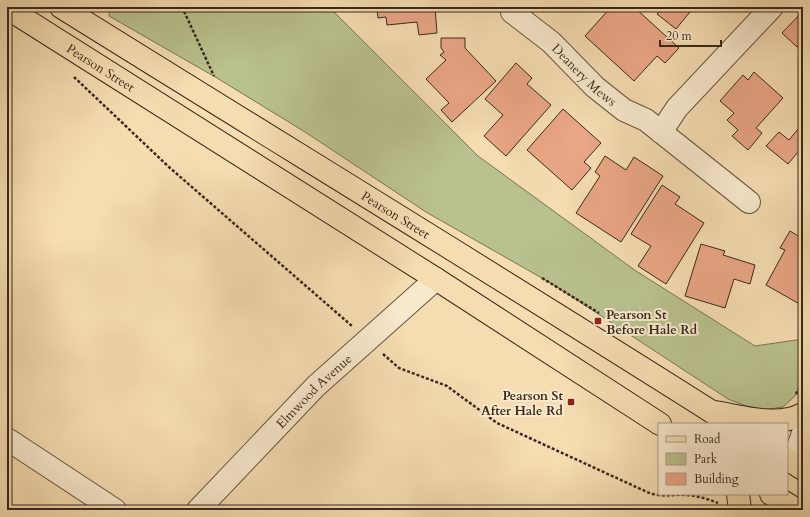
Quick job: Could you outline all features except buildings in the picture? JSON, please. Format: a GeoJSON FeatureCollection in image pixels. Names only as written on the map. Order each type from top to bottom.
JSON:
{"type":"FeatureCollection","features":[{"type":"Feature","properties":{"kind":"main road","name":"Pearson Street"},"geometry":{"type":"LineString","coordinates":[[61,7],[451,247],[554,314],[728,423]]}},
{"type":"Feature","properties":{"kind":"main road","name":"Pearson Street"},"geometry":{"type":"LineString","coordinates":[[7,8],[436,279],[658,423]]}},
{"type":"Feature","properties":{"kind":"main road"},"geometry":{"type":"LineString","coordinates":[[710,411],[776,421],[794,419],[803,414]]}},
{"type":"Feature","properties":{"kind":"street"},"geometry":{"type":"LineString","coordinates":[[661,132],[677,108],[772,7]]}},
{"type":"Feature","properties":{"kind":"street","name":"Deanery Mews"},"geometry":{"type":"LineString","coordinates":[[512,12],[551,42],[595,87],[624,110],[646,120],[750,202]]}},
{"type":"Feature","properties":{"kind":"street","name":"Elmwood Avenue"},"geometry":{"type":"LineString","coordinates":[[198,510],[316,386],[436,279]]}},
{"type":"Feature","properties":{"kind":"street"},"geometry":{"type":"LineString","coordinates":[[792,467],[803,433]]}},
{"type":"Feature","properties":{"kind":"street"},"geometry":{"type":"LineString","coordinates":[[7,439],[115,510]]}},
{"type":"Feature","properties":{"kind":"path"},"geometry":{"type":"LineString","coordinates":[[182,7],[204,53],[227,110]]}},
{"type":"Feature","properties":{"kind":"path"},"geometry":{"type":"LineString","coordinates":[[73,76],[170,168],[399,368],[447,386],[498,423],[633,486],[658,496],[686,495],[704,498],[732,509],[739,504]]}},
{"type":"Feature","properties":{"kind":"green space"},"geometry":{"type":"Polygon","coordinates":[[[110,7],[329,7],[478,156],[636,271],[755,346],[803,339],[803,380],[796,395],[783,407],[763,410],[746,406],[728,399],[554,285],[426,212],[305,132],[217,78],[109,16],[110,7]]]}},
{"type":"Feature","properties":{"kind":"place","name":"Pearson St Before Hale Rd"},"geometry":{"type":"Point","coordinates":[598,321]}},
{"type":"Feature","properties":{"kind":"place","name":"Pearson St After Hale Rd"},"geometry":{"type":"Point","coordinates":[571,402]}}]}
